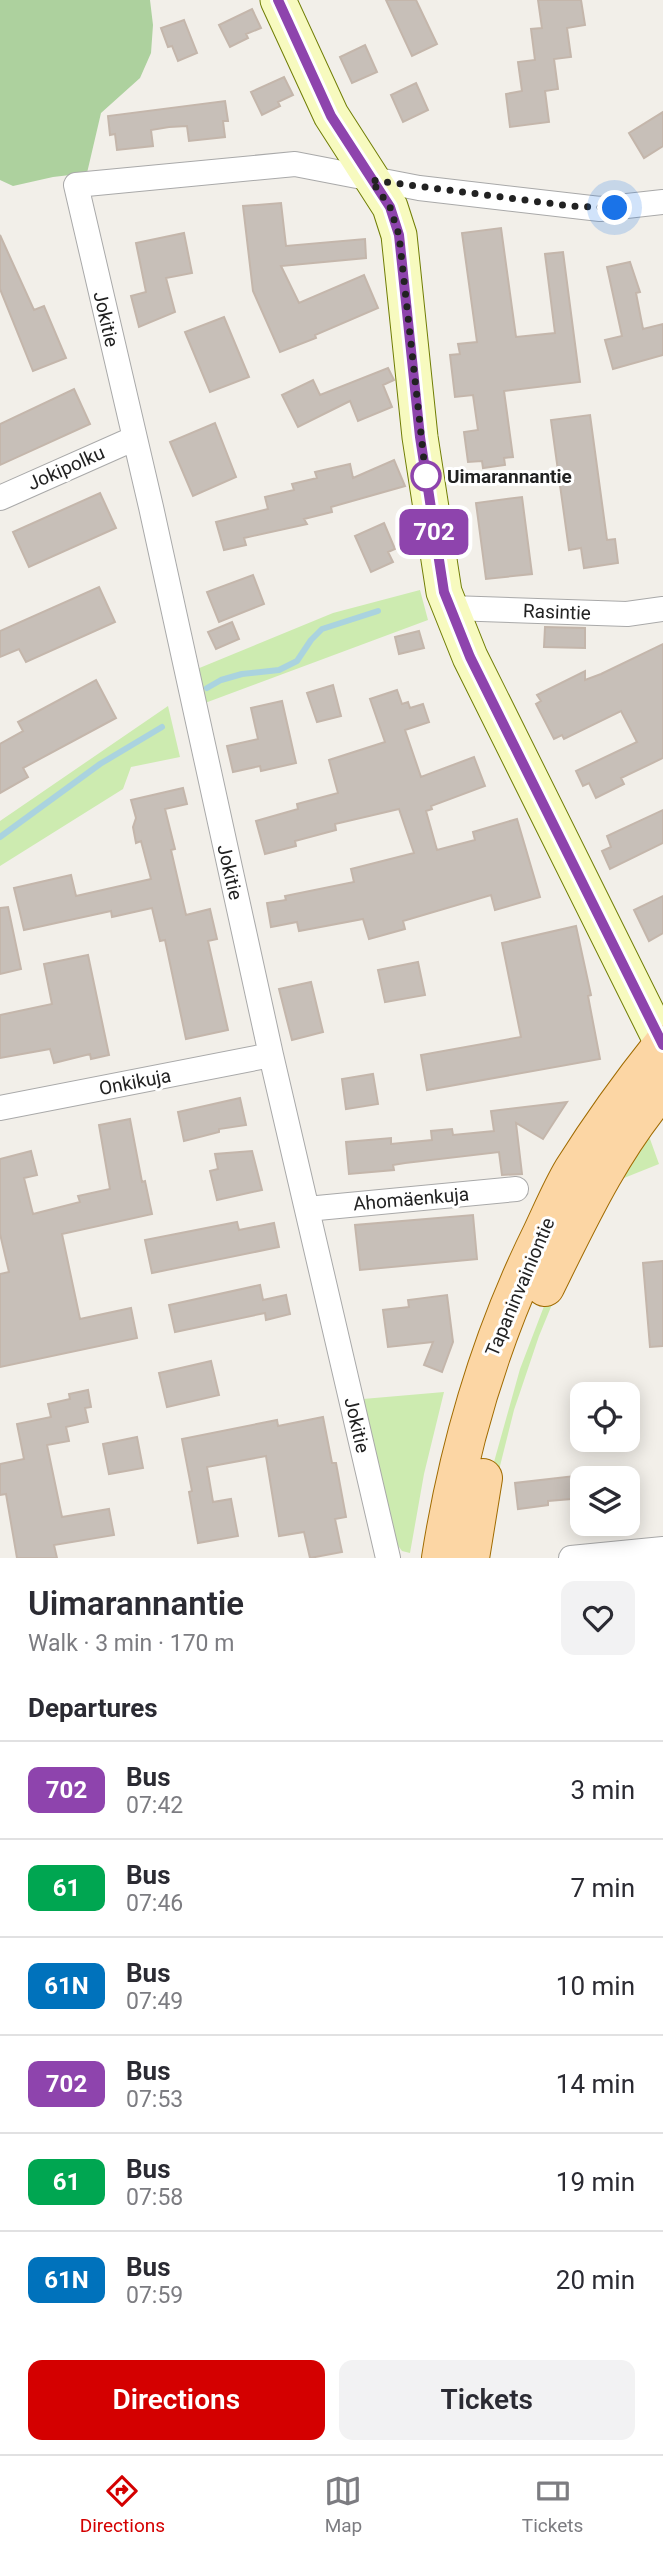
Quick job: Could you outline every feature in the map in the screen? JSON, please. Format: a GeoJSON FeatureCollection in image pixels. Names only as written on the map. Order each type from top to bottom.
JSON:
{"type":"FeatureCollection","features":[{"type":"Feature","properties":{"kind":"main road","name":"Tapaninvainiontie"},"geometry":{"type":"LineString","coordinates":[[441,1558],[465,1436],[488,1360],[517,1284],[572,1172],[632,1083],[663,1044]]}},
{"type":"Feature","properties":{"kind":"main road","name":"Tapaninvainiontie"},"geometry":{"type":"LineString","coordinates":[[470,1558],[491,1440],[514,1364],[542,1292],[597,1183],[645,1110],[663,1088]]}},
{"type":"Feature","properties":{"kind":"street"},"geometry":{"type":"LineString","coordinates":[[278,0],[331,116],[390,207],[399,235],[420,437],[444,592],[470,657],[663,1044]]}},
{"type":"Feature","properties":{"kind":"street","name":"Jokitie"},"geometry":{"type":"LineString","coordinates":[[371,180],[295,164],[76,186],[271,1055],[388,1558]]}},
{"type":"Feature","properties":{"kind":"street"},"geometry":{"type":"LineString","coordinates":[[371,180],[600,209],[663,202]]}},
{"type":"Feature","properties":{"kind":"street","name":"Jokipolku"},"geometry":{"type":"LineString","coordinates":[[0,498],[133,439]]}},
{"type":"Feature","properties":{"kind":"street","name":"Rasintie"},"geometry":{"type":"LineString","coordinates":[[451,608],[627,614],[663,609]]}},
{"type":"Feature","properties":{"kind":"street","name":"Onkikuja"},"geometry":{"type":"LineString","coordinates":[[0,1108],[271,1055]]}},
{"type":"Feature","properties":{"kind":"street","name":"Ahomäenkuja"},"geometry":{"type":"LineString","coordinates":[[307,1209],[516,1189]]}},
{"type":"Feature","properties":{"kind":"street"},"geometry":{"type":"LineString","coordinates":[[571,1558],[663,1549]]}},
{"type":"Feature","properties":{"kind":"green space"},"geometry":{"type":"Polygon","coordinates":[[[0,0],[150,0],[153,25],[151,53],[140,78],[101,113],[87,173],[13,186],[0,180],[0,0]]]}},
{"type":"Feature","properties":{"kind":"green space"},"geometry":{"type":"Polygon","coordinates":[[[420,590],[428,620],[205,703],[197,669],[333,613],[420,590]]]}},
{"type":"Feature","properties":{"kind":"green space"},"geometry":{"type":"Polygon","coordinates":[[[168,706],[180,757],[131,767],[123,789],[0,866],[0,821],[168,706]]]}},
{"type":"Feature","properties":{"kind":"green space"},"geometry":{"type":"Polygon","coordinates":[[[642,1127],[650,1139],[659,1164],[619,1180],[553,1302],[514,1410],[497,1478],[487,1487],[520,1369],[546,1301],[642,1127]]]}},
{"type":"Feature","properties":{"kind":"green space"},"geometry":{"type":"Polygon","coordinates":[[[444,1392],[424,1474],[410,1553],[402,1551],[396,1543],[363,1399],[444,1392]]]}},
{"type":"Feature","properties":{"kind":"building"},"geometry":{"type":"Polygon","coordinates":[[[386,0],[416,0],[437,44],[412,56],[386,0]]]}},
{"type":"Feature","properties":{"kind":"building"},"geometry":{"type":"Polygon","coordinates":[[[538,0],[581,0],[585,25],[567,28],[571,57],[554,59],[558,89],[545,91],[549,122],[510,127],[506,94],[522,91],[518,62],[535,60],[531,29],[542,28],[538,0]]]}},
{"type":"Feature","properties":{"kind":"building"},"geometry":{"type":"Polygon","coordinates":[[[252,9],[261,28],[246,34],[248,38],[230,47],[219,25],[252,9]]]}},
{"type":"Feature","properties":{"kind":"building"},"geometry":{"type":"Polygon","coordinates":[[[184,20],[197,53],[178,61],[172,46],[168,47],[161,28],[184,20]]]}},
{"type":"Feature","properties":{"kind":"building"},"geometry":{"type":"Polygon","coordinates":[[[365,45],[377,72],[352,83],[340,57],[365,45]]]}},
{"type":"Feature","properties":{"kind":"building"},"geometry":{"type":"Polygon","coordinates":[[[284,77],[293,95],[278,102],[280,106],[262,115],[251,92],[284,77]]]}},
{"type":"Feature","properties":{"kind":"building"},"geometry":{"type":"Polygon","coordinates":[[[416,83],[428,110],[403,122],[391,95],[416,83]]]}},
{"type":"Feature","properties":{"kind":"building"},"geometry":{"type":"Polygon","coordinates":[[[225,101],[228,121],[223,121],[225,137],[189,141],[187,126],[169,127],[151,130],[153,146],[117,150],[115,134],[110,135],[108,116],[225,101]]]}},
{"type":"Feature","properties":{"kind":"building"},"geometry":{"type":"Polygon","coordinates":[[[663,112],[663,146],[644,158],[629,133],[663,112]]]}},
{"type":"Feature","properties":{"kind":"building"},"geometry":{"type":"Polygon","coordinates":[[[281,203],[286,246],[365,239],[366,258],[281,266],[299,303],[364,275],[378,308],[280,352],[253,291],[243,206],[281,203]]]}},
{"type":"Feature","properties":{"kind":"building"},"geometry":{"type":"Polygon","coordinates":[[[501,228],[516,337],[555,333],[545,254],[563,252],[580,382],[504,391],[513,457],[504,458],[505,465],[483,468],[482,461],[468,462],[464,432],[478,430],[473,395],[455,397],[450,355],[460,354],[458,344],[477,342],[462,233],[501,228]]]}},
{"type":"Feature","properties":{"kind":"building"},"geometry":{"type":"Polygon","coordinates":[[[184,233],[192,273],[166,278],[175,312],[139,327],[131,296],[146,292],[136,243],[184,233]]]}},
{"type":"Feature","properties":{"kind":"building"},"geometry":{"type":"Polygon","coordinates":[[[0,235],[34,310],[44,306],[66,358],[33,371],[0,289],[0,235]]]}},
{"type":"Feature","properties":{"kind":"building"},"geometry":{"type":"Polygon","coordinates":[[[630,262],[640,292],[636,293],[643,329],[663,324],[663,355],[613,369],[605,340],[622,336],[607,267],[630,262]]]}},
{"type":"Feature","properties":{"kind":"building"},"geometry":{"type":"Polygon","coordinates":[[[224,317],[249,377],[210,392],[185,332],[224,317]]]}},
{"type":"Feature","properties":{"kind":"building"},"geometry":{"type":"Polygon","coordinates":[[[388,368],[394,380],[383,385],[392,407],[358,421],[350,401],[298,427],[282,395],[313,380],[320,395],[388,368]]]}},
{"type":"Feature","properties":{"kind":"building"},"geometry":{"type":"Polygon","coordinates":[[[74,389],[90,424],[0,465],[0,424],[74,389]]]}},
{"type":"Feature","properties":{"kind":"building"},"geometry":{"type":"Polygon","coordinates":[[[590,415],[607,540],[615,539],[618,563],[584,568],[581,548],[569,550],[551,420],[590,415]]]}},
{"type":"Feature","properties":{"kind":"building"},"geometry":{"type":"Polygon","coordinates":[[[215,423],[236,477],[193,496],[170,442],[215,423]]]}},
{"type":"Feature","properties":{"kind":"building"},"geometry":{"type":"Polygon","coordinates":[[[394,460],[405,486],[331,507],[332,512],[304,519],[307,524],[244,538],[246,545],[224,550],[216,522],[268,509],[265,497],[294,490],[292,484],[317,478],[315,472],[350,464],[353,478],[394,460]]]}},
{"type":"Feature","properties":{"kind":"building"},"geometry":{"type":"Polygon","coordinates":[[[100,493],[116,528],[29,567],[13,532],[100,493]]]}},
{"type":"Feature","properties":{"kind":"building"},"geometry":{"type":"Polygon","coordinates":[[[522,497],[532,574],[486,579],[476,503],[522,497]]]}},
{"type":"Feature","properties":{"kind":"building"},"geometry":{"type":"Polygon","coordinates":[[[384,523],[395,549],[388,552],[393,562],[371,572],[355,536],[384,523]]]}},
{"type":"Feature","properties":{"kind":"building"},"geometry":{"type":"Polygon","coordinates":[[[253,575],[264,604],[219,622],[207,592],[253,575]]]}},
{"type":"Feature","properties":{"kind":"building"},"geometry":{"type":"Polygon","coordinates":[[[99,587],[115,622],[26,662],[19,649],[0,657],[0,631],[99,587]]]}},
{"type":"Feature","properties":{"kind":"building"},"geometry":{"type":"Polygon","coordinates":[[[232,622],[239,639],[216,649],[208,632],[232,622]]]}},
{"type":"Feature","properties":{"kind":"building"},"geometry":{"type":"Polygon","coordinates":[[[545,627],[585,628],[585,648],[544,647],[545,627]]]}},
{"type":"Feature","properties":{"kind":"building"},"geometry":{"type":"Polygon","coordinates":[[[419,631],[424,648],[399,654],[395,637],[419,631]]]}},
{"type":"Feature","properties":{"kind":"building"},"geometry":{"type":"Polygon","coordinates":[[[663,644],[663,758],[621,778],[624,784],[596,798],[589,783],[583,786],[576,771],[637,742],[621,711],[564,739],[562,735],[554,739],[536,704],[541,701],[537,695],[585,671],[585,680],[601,674],[663,644]]]}},
{"type":"Feature","properties":{"kind":"building"},"geometry":{"type":"Polygon","coordinates":[[[96,680],[116,718],[23,768],[28,777],[0,793],[0,744],[23,731],[18,722],[96,680]]]}},
{"type":"Feature","properties":{"kind":"building"},"geometry":{"type":"Polygon","coordinates":[[[333,685],[341,716],[317,722],[307,693],[333,685]]]}},
{"type":"Feature","properties":{"kind":"building"},"geometry":{"type":"Polygon","coordinates":[[[397,690],[402,704],[408,702],[410,708],[423,704],[429,722],[405,730],[421,777],[474,757],[485,786],[431,806],[432,809],[426,811],[437,850],[475,840],[473,832],[517,819],[540,897],[495,910],[491,895],[403,921],[405,929],[369,939],[363,919],[299,931],[297,922],[271,927],[267,903],[286,900],[285,896],[354,882],[351,869],[414,853],[399,809],[335,824],[336,830],[295,841],[296,846],[265,854],[256,821],[298,809],[297,804],[338,793],[329,760],[385,742],[370,699],[397,690]]]}},
{"type":"Feature","properties":{"kind":"building"},"geometry":{"type":"Polygon","coordinates":[[[282,701],[296,763],[261,771],[260,766],[233,772],[227,746],[258,739],[251,708],[282,701]]]}},
{"type":"Feature","properties":{"kind":"building"},"geometry":{"type":"Polygon","coordinates":[[[183,788],[187,804],[165,809],[175,849],[171,850],[186,915],[210,909],[217,939],[208,941],[228,1030],[186,1039],[165,940],[160,941],[152,908],[112,917],[111,911],[24,930],[14,888],[71,875],[76,896],[151,879],[141,841],[136,843],[133,827],[136,818],[131,800],[183,788]]]}},
{"type":"Feature","properties":{"kind":"building"},"geometry":{"type":"Polygon","coordinates":[[[663,810],[663,843],[610,869],[602,851],[611,847],[607,836],[663,810]]]}},
{"type":"Feature","properties":{"kind":"building"},"geometry":{"type":"Polygon","coordinates":[[[663,896],[663,933],[649,941],[634,910],[663,896]]]}},
{"type":"Feature","properties":{"kind":"building"},"geometry":{"type":"Polygon","coordinates":[[[8,907],[21,969],[0,974],[0,908],[8,907]]]}},
{"type":"Feature","properties":{"kind":"building"},"geometry":{"type":"Polygon","coordinates":[[[576,926],[591,995],[588,996],[600,1059],[427,1090],[421,1055],[521,1037],[502,943],[576,926]]]}},
{"type":"Feature","properties":{"kind":"building"},"geometry":{"type":"Polygon","coordinates":[[[88,955],[109,1055],[91,1059],[90,1054],[54,1063],[50,1049],[0,1058],[0,1015],[52,1004],[44,964],[88,955]]]}},
{"type":"Feature","properties":{"kind":"building"},"geometry":{"type":"Polygon","coordinates":[[[418,962],[425,995],[385,1002],[378,970],[418,962]]]}},
{"type":"Feature","properties":{"kind":"building"},"geometry":{"type":"Polygon","coordinates":[[[311,982],[323,1032],[292,1040],[279,989],[311,982]]]}},
{"type":"Feature","properties":{"kind":"building"},"geometry":{"type":"Polygon","coordinates":[[[373,1074],[378,1104],[346,1109],[342,1079],[373,1074]]]}},
{"type":"Feature","properties":{"kind":"building"},"geometry":{"type":"Polygon","coordinates":[[[240,1098],[246,1125],[219,1129],[219,1132],[184,1141],[178,1112],[240,1098]]]}},
{"type":"Feature","properties":{"kind":"building"},"geometry":{"type":"Polygon","coordinates":[[[567,1102],[543,1139],[516,1123],[522,1174],[502,1175],[499,1152],[405,1163],[393,1165],[394,1170],[349,1174],[346,1142],[391,1138],[391,1144],[432,1140],[431,1131],[452,1129],[453,1135],[494,1131],[491,1111],[567,1102]]]}},
{"type":"Feature","properties":{"kind":"building"},"geometry":{"type":"Polygon","coordinates":[[[130,1119],[142,1182],[145,1181],[152,1214],[62,1234],[80,1319],[131,1308],[137,1338],[0,1367],[0,1274],[9,1272],[0,1234],[0,1159],[31,1151],[37,1175],[24,1178],[33,1214],[80,1202],[78,1196],[110,1189],[99,1125],[130,1119]]]}},
{"type":"Feature","properties":{"kind":"building"},"geometry":{"type":"Polygon","coordinates":[[[252,1151],[262,1190],[217,1200],[210,1171],[218,1169],[215,1154],[252,1151]]]}},
{"type":"Feature","properties":{"kind":"building"},"geometry":{"type":"Polygon","coordinates":[[[473,1215],[477,1259],[360,1270],[355,1225],[473,1215]]]}},
{"type":"Feature","properties":{"kind":"building"},"geometry":{"type":"Polygon","coordinates":[[[237,1222],[239,1230],[274,1223],[279,1247],[152,1273],[145,1240],[237,1222]]]}},
{"type":"Feature","properties":{"kind":"building"},"geometry":{"type":"Polygon","coordinates":[[[663,1261],[663,1346],[650,1347],[643,1263],[663,1261]]]}},
{"type":"Feature","properties":{"kind":"building"},"geometry":{"type":"Polygon","coordinates":[[[260,1285],[263,1300],[286,1295],[290,1314],[266,1320],[265,1313],[175,1332],[169,1305],[260,1285]]]}},
{"type":"Feature","properties":{"kind":"building"},"geometry":{"type":"Polygon","coordinates":[[[447,1295],[453,1342],[442,1372],[424,1365],[433,1342],[388,1347],[383,1310],[409,1307],[408,1300],[447,1295]]]}},
{"type":"Feature","properties":{"kind":"building"},"geometry":{"type":"Polygon","coordinates":[[[211,1361],[219,1395],[167,1407],[159,1373],[211,1361]]]}},
{"type":"Feature","properties":{"kind":"building"},"geometry":{"type":"Polygon","coordinates":[[[88,1390],[91,1407],[85,1408],[88,1422],[66,1427],[69,1441],[47,1445],[62,1517],[109,1509],[114,1535],[54,1545],[57,1558],[17,1558],[6,1494],[0,1495],[0,1464],[24,1459],[17,1424],[51,1417],[48,1404],[70,1399],[69,1394],[88,1390]]]}},
{"type":"Feature","properties":{"kind":"building"},"geometry":{"type":"Polygon","coordinates":[[[323,1417],[332,1463],[336,1463],[346,1517],[335,1519],[342,1552],[310,1558],[304,1532],[279,1536],[266,1456],[207,1467],[213,1502],[231,1499],[238,1536],[198,1543],[182,1439],[277,1420],[278,1426],[323,1417]]]}},
{"type":"Feature","properties":{"kind":"building"},"geometry":{"type":"Polygon","coordinates":[[[137,1437],[143,1468],[109,1474],[103,1444],[137,1437]]]}},
{"type":"Feature","properties":{"kind":"building"},"geometry":{"type":"Polygon","coordinates":[[[570,1477],[570,1499],[548,1501],[548,1505],[518,1509],[515,1483],[570,1477]]]}},
{"type":"Feature","properties":{"kind":"waterway"},"geometry":{"type":"LineString","coordinates":[[207,688],[221,680],[242,674],[279,670],[297,661],[322,629],[378,611]]}},
{"type":"Feature","properties":{"kind":"waterway"},"geometry":{"type":"LineString","coordinates":[[0,837],[100,764],[162,727]]}},
{"type":"Feature","properties":{"kind":"bus line","name":"702"},"geometry":{"type":"LineString","coordinates":[[278,0],[331,116],[390,207],[399,235],[420,437],[444,592],[470,657],[663,1045]]}},
{"type":"Feature","properties":{"kind":"place","name":"Uimarannantie"},"geometry":{"type":"Point","coordinates":[426,476]}},
{"type":"Feature","properties":{"kind":"route"},"geometry":{"type":"LineString","coordinates":[[426,476],[426,479],[399,235],[390,207],[371,180],[571,206],[615,208]]}}]}
